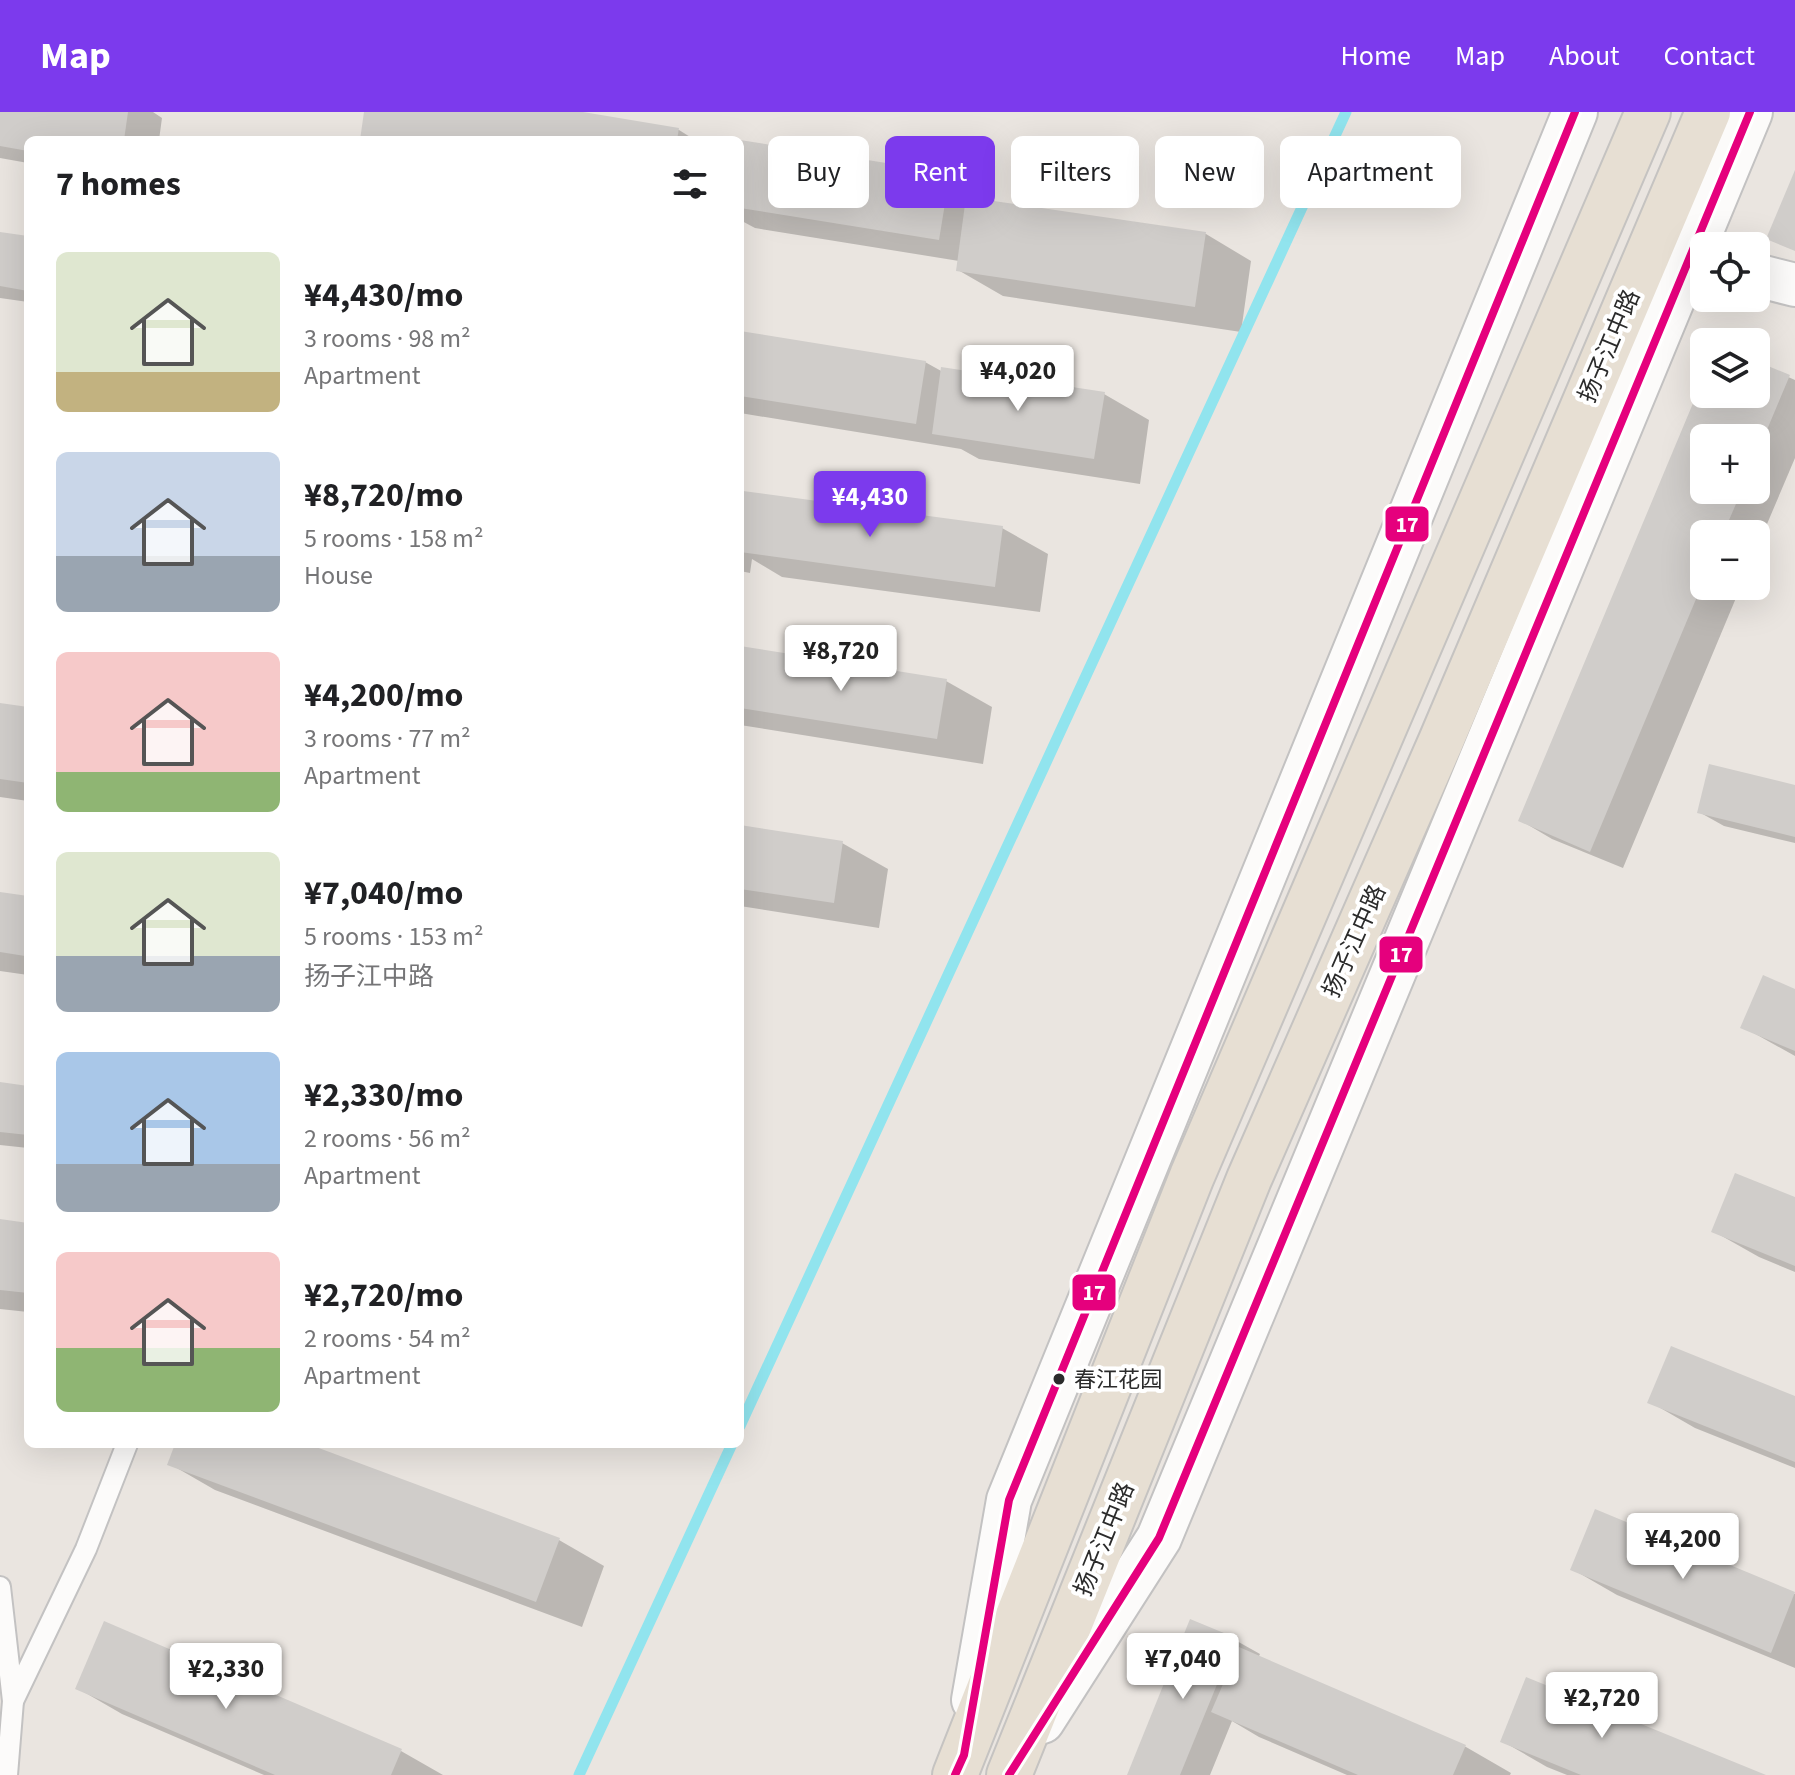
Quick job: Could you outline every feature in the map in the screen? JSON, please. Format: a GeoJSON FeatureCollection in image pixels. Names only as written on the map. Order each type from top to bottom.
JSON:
{"type":"FeatureCollection","features":[{"type":"Feature","properties":{"kind":"main road"},"geometry":{"type":"LineString","coordinates":[[959,1765],[1192,1176],[1648,112]]}},
{"type":"Feature","properties":{"kind":"main road","name":"扬子江中路"},"geometry":{"type":"LineString","coordinates":[[1010,1772],[1249,1179],[1441,741],[1708,112]]}},
{"type":"Feature","properties":{"kind":"street"},"geometry":{"type":"LineString","coordinates":[[959,1765],[1009,1500],[1575,112]]}},
{"type":"Feature","properties":{"kind":"street"},"geometry":{"type":"LineString","coordinates":[[1010,1772],[1159,1538],[1750,112]]}},
{"type":"Feature","properties":{"kind":"street"},"geometry":{"type":"LineString","coordinates":[[1770,279],[1795,285]]}},
{"type":"Feature","properties":{"kind":"lane"},"geometry":{"type":"LineString","coordinates":[[13,1701],[86,1549],[125,1448]]}},
{"type":"Feature","properties":{"kind":"lane"},"geometry":{"type":"LineString","coordinates":[[0,1587],[13,1701],[7,1775]]}},
{"type":"Feature","properties":{"kind":"building"},"geometry":{"type":"Polygon","coordinates":[[[0,112],[128,112],[125,136],[24,136],[24,150],[0,146],[0,112]]]}},
{"type":"Feature","properties":{"kind":"building"},"geometry":{"type":"Polygon","coordinates":[[[364,112],[583,112],[679,128],[678,136],[361,136],[364,112]]]}},
{"type":"Feature","properties":{"kind":"building"},"geometry":{"type":"Polygon","coordinates":[[[744,141],[768,144],[768,208],[869,208],[869,160],[885,163],[885,208],[944,208],[939,240],[744,209],[744,141]]]}},
{"type":"Feature","properties":{"kind":"building"},"geometry":{"type":"Polygon","coordinates":[[[1795,170],[1795,251],[1770,241],[1769,232],[1795,170]]]}},
{"type":"Feature","properties":{"kind":"building"},"geometry":{"type":"Polygon","coordinates":[[[995,201],[1011,204],[1011,208],[1041,208],[1206,232],[1195,307],[956,271],[965,208],[995,208],[995,201]]]}},
{"type":"Feature","properties":{"kind":"building"},"geometry":{"type":"Polygon","coordinates":[[[0,232],[24,235],[24,290],[0,286],[0,232]]]}},
{"type":"Feature","properties":{"kind":"building"},"geometry":{"type":"Polygon","coordinates":[[[744,332],[926,361],[916,424],[744,397],[744,332]]]}},
{"type":"Feature","properties":{"kind":"building"},"geometry":{"type":"Polygon","coordinates":[[[941,367],[1105,392],[1094,459],[932,434],[941,367]]]}},
{"type":"Feature","properties":{"kind":"building"},"geometry":{"type":"Polygon","coordinates":[[[1770,367],[1790,375],[1769,424],[1690,424],[1690,504],[1736,504],[1729,520],[1690,520],[1690,600],[1696,600],[1590,852],[1518,821],[1691,408],[1770,408],[1770,367]]]}},
{"type":"Feature","properties":{"kind":"building"},"geometry":{"type":"Polygon","coordinates":[[[744,491],[1003,526],[995,587],[744,553],[744,491]]]}},
{"type":"Feature","properties":{"kind":"building"},"geometry":{"type":"Polygon","coordinates":[[[744,647],[947,679],[937,739],[744,709],[744,647]]]}},
{"type":"Feature","properties":{"kind":"building"},"geometry":{"type":"Polygon","coordinates":[[[0,703],[24,706],[24,782],[0,779],[0,703]]]}},
{"type":"Feature","properties":{"kind":"building"},"geometry":{"type":"Polygon","coordinates":[[[1709,764],[1795,785],[1795,837],[1697,813],[1709,764]]]}},
{"type":"Feature","properties":{"kind":"building"},"geometry":{"type":"Polygon","coordinates":[[[744,826],[843,841],[834,903],[744,890],[744,826]]]}},
{"type":"Feature","properties":{"kind":"building"},"geometry":{"type":"Polygon","coordinates":[[[0,892],[24,895],[24,956],[0,952],[0,892]]]}},
{"type":"Feature","properties":{"kind":"building"},"geometry":{"type":"Polygon","coordinates":[[[1763,975],[1795,989],[1795,1051],[1740,1028],[1763,975]]]}},
{"type":"Feature","properties":{"kind":"building"},"geometry":{"type":"Polygon","coordinates":[[[0,1082],[24,1085],[24,1135],[0,1132],[0,1082]]]}},
{"type":"Feature","properties":{"kind":"building"},"geometry":{"type":"Polygon","coordinates":[[[1735,1173],[1795,1197],[1795,1266],[1711,1232],[1735,1173]]]}},
{"type":"Feature","properties":{"kind":"building"},"geometry":{"type":"Polygon","coordinates":[[[0,1219],[24,1222],[24,1293],[0,1290],[0,1219]]]}},
{"type":"Feature","properties":{"kind":"building"},"geometry":{"type":"Polygon","coordinates":[[[1671,1346],[1795,1396],[1795,1462],[1647,1403],[1671,1346]]]}},
{"type":"Feature","properties":{"kind":"building"},"geometry":{"type":"Polygon","coordinates":[[[173,1448],[319,1448],[560,1538],[536,1602],[167,1465],[173,1448]]]}},
{"type":"Feature","properties":{"kind":"building"},"geometry":{"type":"Polygon","coordinates":[[[1595,1509],[1795,1592],[1771,1653],[1570,1570],[1595,1509]]]}},
{"type":"Feature","properties":{"kind":"building"},"geometry":{"type":"Polygon","coordinates":[[[1190,1619],[1236,1638],[1180,1775],[1127,1775],[1190,1619]]]}},
{"type":"Feature","properties":{"kind":"building"},"geometry":{"type":"Polygon","coordinates":[[[104,1621],[402,1749],[391,1775],[275,1775],[75,1689],[104,1621]]]}},
{"type":"Feature","properties":{"kind":"building"},"geometry":{"type":"Polygon","coordinates":[[[1239,1647],[1466,1745],[1453,1775],[1358,1775],[1211,1712],[1239,1647]]]}},
{"type":"Feature","properties":{"kind":"building"},"geometry":{"type":"Polygon","coordinates":[[[1526,1677],[1766,1775],[1581,1775],[1500,1742],[1526,1677]]]}},
{"type":"Feature","properties":{"kind":"waterway"},"geometry":{"type":"LineString","coordinates":[[744,1417],[1346,112]]}},
{"type":"Feature","properties":{"kind":"waterway"},"geometry":{"type":"LineString","coordinates":[[579,1775],[730,1448]]}},
{"type":"Feature","properties":{"kind":"transit line","name":"17"},"geometry":{"type":"LineString","coordinates":[[955,1775],[964,1755],[1009,1500],[1575,112]]}},
{"type":"Feature","properties":{"kind":"transit line","name":"17"},"geometry":{"type":"LineString","coordinates":[[1009,1775],[1159,1538],[1750,112]]}},
{"type":"Feature","properties":{"kind":"place","name":"春江花园"},"geometry":{"type":"Point","coordinates":[1059,1379]}}]}
